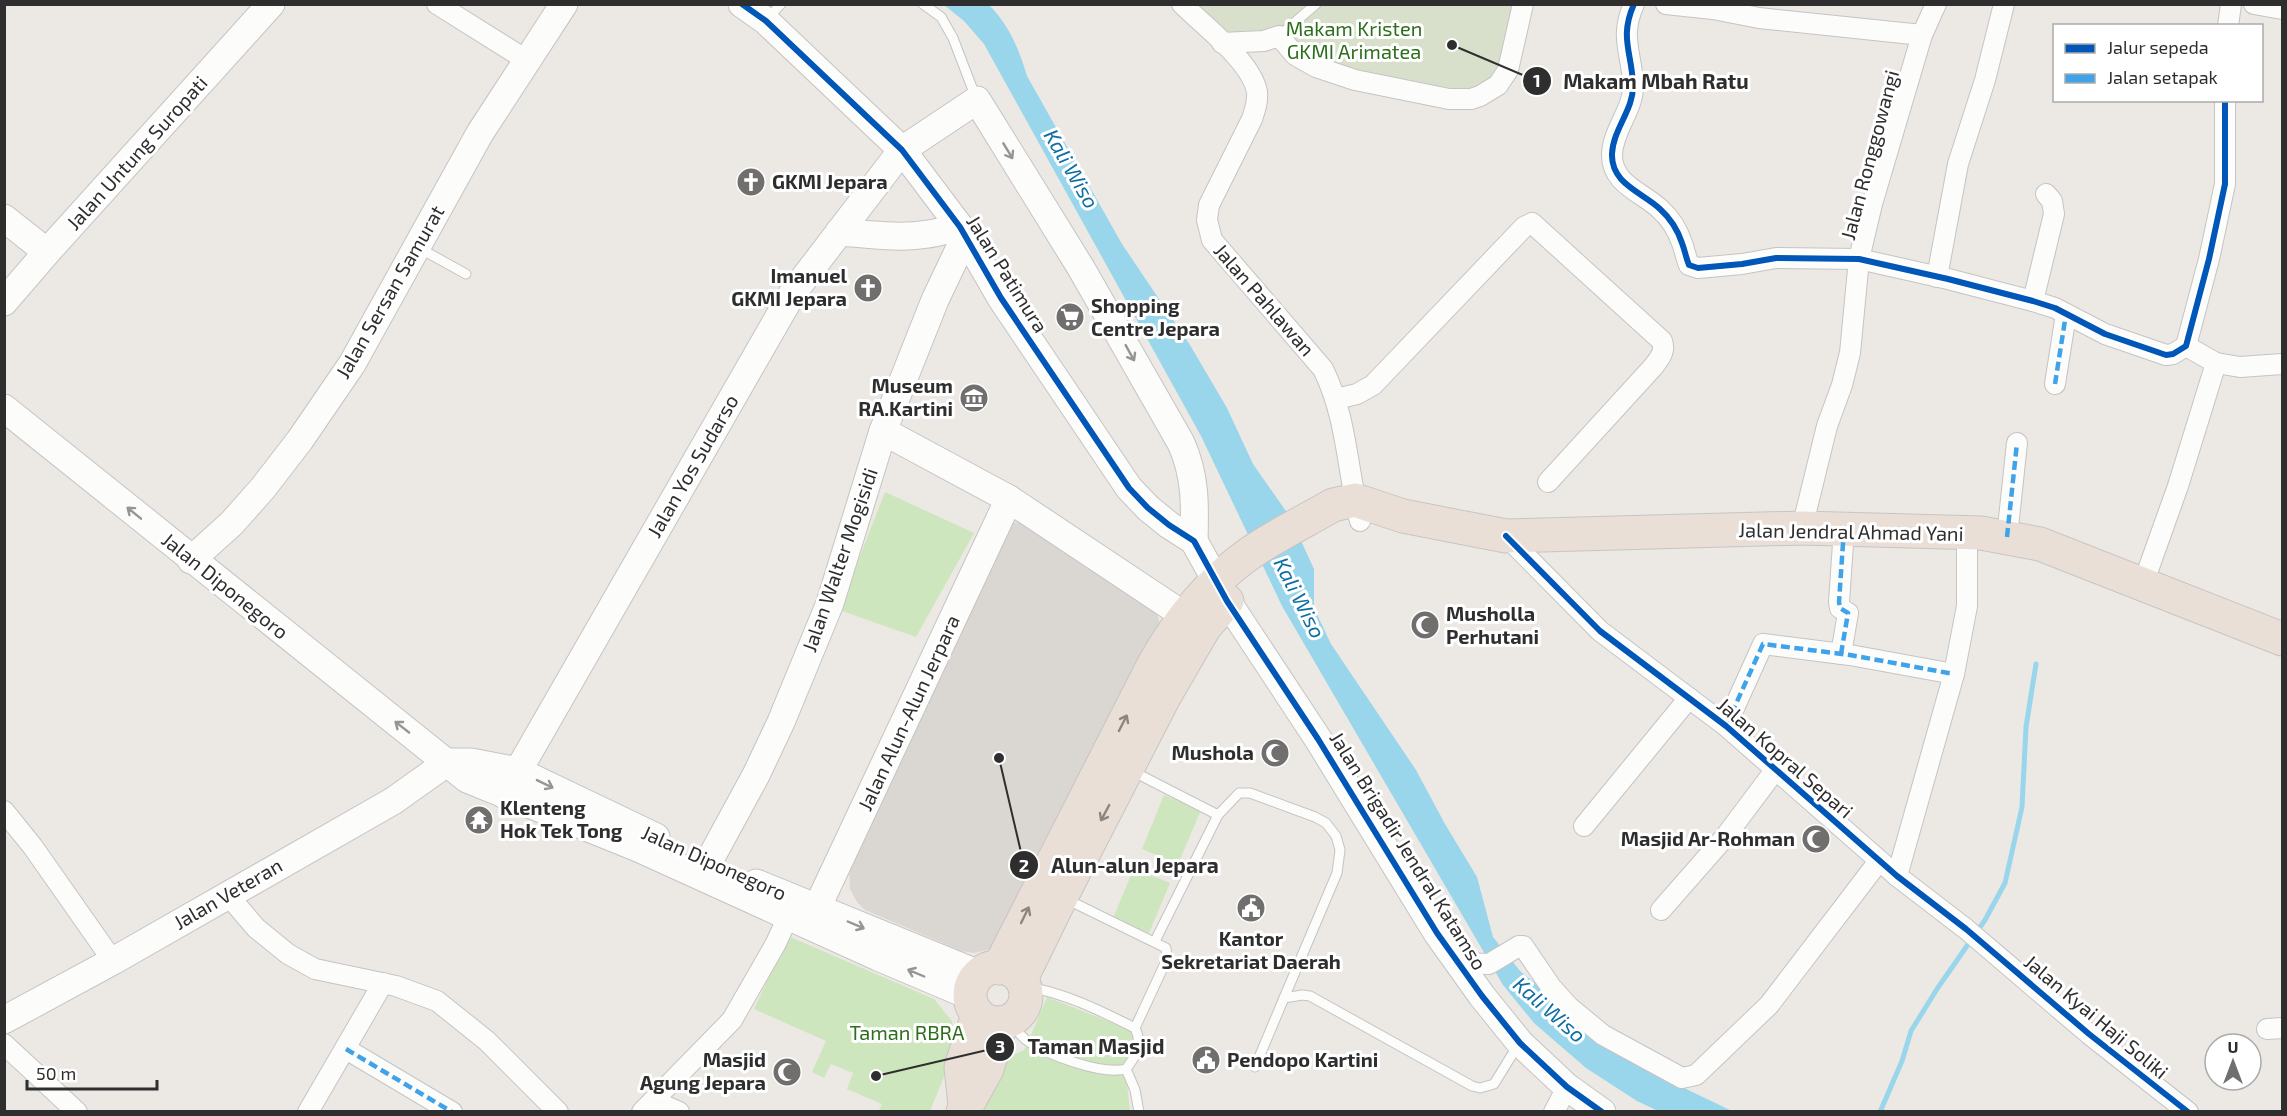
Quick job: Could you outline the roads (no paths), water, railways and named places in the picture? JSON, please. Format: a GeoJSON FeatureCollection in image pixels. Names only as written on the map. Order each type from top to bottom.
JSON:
{"type":"FeatureCollection","features":[{"type":"Feature","properties":{"kind":"highway","name":"Jalan Jendral Ahmad Yani"},"geometry":{"type":"LineString","coordinates":[[1117,764],[1154,664],[1222,592],[1251,566],[1321,523],[1357,511],[1403,516],[1506,536],[1802,528],[2007,537],[2040,544],[2283,639]]}},
{"type":"Feature","properties":{"kind":"highway"},"geometry":{"type":"LineString","coordinates":[[998,995],[1060,897],[1117,764]]}},
{"type":"Feature","properties":{"kind":"highway"},"geometry":{"type":"LineString","coordinates":[[964,1108],[987,1069],[998,995],[1117,764]]}},
{"type":"Feature","properties":{"kind":"street","name":"Jalan Untung Suropati"},"geometry":{"type":"LineString","coordinates":[[4,302],[271,4]]}},
{"type":"Feature","properties":{"kind":"street","name":"Jalan Sersan Samurat"},"geometry":{"type":"LineString","coordinates":[[191,560],[232,523],[263,488],[300,440],[352,364],[480,133],[564,4]]}},
{"type":"Feature","properties":{"kind":"street","name":"Jalan Patimura"},"geometry":{"type":"LineString","coordinates":[[742,4],[773,13],[902,150],[963,232],[1001,298],[1129,488],[1162,519],[1194,541],[1222,592]]}},
{"type":"Feature","properties":{"kind":"street","name":"Jalan Pahlawan"},"geometry":{"type":"LineString","coordinates":[[1182,4],[1252,76],[1257,100],[1252,119],[1209,205],[1207,220],[1212,240],[1323,369],[1341,416],[1357,511]]}},
{"type":"Feature","properties":{"kind":"street"},"geometry":{"type":"LineString","coordinates":[[1222,43],[1264,41],[1279,36],[1295,55],[1305,61],[1355,80],[1449,99],[1471,99],[1498,85],[1508,69],[1523,4]]}},
{"type":"Feature","properties":{"kind":"street"},"geometry":{"type":"LineString","coordinates":[[1634,4],[1625,33],[1633,85],[1632,98],[1613,145],[1612,162],[1618,178],[1669,218],[1682,241],[1689,265],[1698,268],[1776,258],[1859,260],[2033,301],[2066,314],[2105,334],[2166,355],[2173,354],[2186,346],[2209,260],[2225,184],[2225,102]]}},
{"type":"Feature","properties":{"kind":"street"},"geometry":{"type":"LineString","coordinates":[[1666,4],[1713,9],[1758,18],[1922,34]]}},
{"type":"Feature","properties":{"kind":"street","name":"Jalan Ronggowangi"},"geometry":{"type":"LineString","coordinates":[[1802,528],[1827,426],[1842,385],[1850,353],[1859,260],[1872,204],[1922,34],[1936,4]]}},
{"type":"Feature","properties":{"kind":"street"},"geometry":{"type":"LineString","coordinates":[[1937,277],[1958,164],[1985,80],[2004,4]]}},
{"type":"Feature","properties":{"kind":"street"},"geometry":{"type":"LineString","coordinates":[[2228,24],[2231,4]]}},
{"type":"Feature","properties":{"kind":"street"},"geometry":{"type":"LineString","coordinates":[[2254,4],[2283,9]]}},
{"type":"Feature","properties":{"kind":"street"},"geometry":{"type":"LineString","coordinates":[[444,6],[528,61]]}},
{"type":"Feature","properties":{"kind":"street"},"geometry":{"type":"LineString","coordinates":[[977,100],[1081,268],[1181,443],[1189,460],[1194,486],[1194,541]]}},
{"type":"Feature","properties":{"kind":"street","name":"Jalan Yos Sudarso"},"geometry":{"type":"LineString","coordinates":[[506,795],[792,294],[902,150],[977,100]]}},
{"type":"Feature","properties":{"kind":"street"},"geometry":{"type":"LineString","coordinates":[[2033,301],[2054,214],[2052,201],[2046,194]]}},
{"type":"Feature","properties":{"kind":"street"},"geometry":{"type":"LineString","coordinates":[[4,218],[47,252]]}},
{"type":"Feature","properties":{"kind":"street"},"geometry":{"type":"LineString","coordinates":[[1336,399],[1357,394],[1373,385],[1524,226],[1532,223],[1662,341],[1664,347],[1653,367],[1548,482]]}},
{"type":"Feature","properties":{"kind":"street"},"geometry":{"type":"LineString","coordinates":[[838,232],[889,236],[963,232]]}},
{"type":"Feature","properties":{"kind":"street","name":"Jalan Walter Mogisidi"},"geometry":{"type":"LineString","coordinates":[[705,870],[756,775],[830,603],[883,431],[963,232]]}},
{"type":"Feature","properties":{"kind":"street"},"geometry":{"type":"LineString","coordinates":[[2055,384],[2066,314]]}},
{"type":"Feature","properties":{"kind":"street"},"geometry":{"type":"LineString","coordinates":[[2186,346],[2216,363],[2240,367],[2283,364]]}},
{"type":"Feature","properties":{"kind":"street"},"geometry":{"type":"LineString","coordinates":[[2143,584],[2178,486],[2216,363]]}},
{"type":"Feature","properties":{"kind":"street","name":"Jalan Diponegoro"},"geometry":{"type":"LineString","coordinates":[[4,408],[467,779],[628,844],[705,870]]}},
{"type":"Feature","properties":{"kind":"street"},"geometry":{"type":"LineString","coordinates":[[883,431],[1009,500],[1193,624]]}},
{"type":"Feature","properties":{"kind":"street"},"geometry":{"type":"LineString","coordinates":[[2007,537],[2017,443]]}},
{"type":"Feature","properties":{"kind":"street","name":"Jalan Alun-Alun Jerpara"},"geometry":{"type":"LineString","coordinates":[[804,917],[1009,500]]}},
{"type":"Feature","properties":{"kind":"street"},"geometry":{"type":"LineString","coordinates":[[1841,654],[1848,613],[1840,608],[1839,602],[1844,529]]}},
{"type":"Feature","properties":{"kind":"street"},"geometry":{"type":"LineString","coordinates":[[1897,876],[1954,674],[1967,606],[1967,534]]}},
{"type":"Feature","properties":{"kind":"street","name":"Jalan Kopral Separi"},"geometry":{"type":"LineString","coordinates":[[1506,536],[1600,631],[1726,726],[1879,861],[1966,929]]}},
{"type":"Feature","properties":{"kind":"street","name":"Jalan Brigadir Jendral Katamso"},"geometry":{"type":"LineString","coordinates":[[1222,592],[1318,739],[1437,933],[1458,963],[1520,1043],[1567,1087],[1602,1112]]}},
{"type":"Feature","properties":{"kind":"street"},"geometry":{"type":"LineString","coordinates":[[1726,726],[1763,644],[1841,654],[1954,674]]}},
{"type":"Feature","properties":{"kind":"street"},"geometry":{"type":"LineString","coordinates":[[1584,826],[1689,698]]}},
{"type":"Feature","properties":{"kind":"street","name":"Jalan Diponegoro"},"geometry":{"type":"LineString","coordinates":[[448,762],[471,762],[518,771],[705,870],[804,917],[998,995]]}},
{"type":"Feature","properties":{"kind":"street","name":"Jalan Veteran"},"geometry":{"type":"LineString","coordinates":[[4,1020],[113,961],[393,801],[448,762]]}},
{"type":"Feature","properties":{"kind":"street"},"geometry":{"type":"LineString","coordinates":[[1661,910],[1725,837],[1776,769]]}},
{"type":"Feature","properties":{"kind":"street"},"geometry":{"type":"LineString","coordinates":[[4,811],[33,847],[113,961]]}},
{"type":"Feature","properties":{"kind":"street"},"geometry":{"type":"LineString","coordinates":[[1458,963],[1489,964],[1517,947],[1523,946],[1551,987],[1603,1035],[1673,1074],[1688,1078],[1696,1075],[1769,1005],[1879,861]]}},
{"type":"Feature","properties":{"kind":"street"},"geometry":{"type":"LineString","coordinates":[[227,894],[256,928],[288,954],[315,969],[383,983],[438,1001],[487,1041],[558,1112]]}},
{"type":"Feature","properties":{"kind":"street"},"geometry":{"type":"LineString","coordinates":[[647,1106],[732,1020],[775,945],[804,917]]}},
{"type":"Feature","properties":{"kind":"street","name":"Jalan Kyai Haji Soliki"},"geometry":{"type":"LineString","coordinates":[[1966,929],[2089,1034],[2188,1112]]}},
{"type":"Feature","properties":{"kind":"street"},"geometry":{"type":"LineString","coordinates":[[308,1112],[383,983]]}},
{"type":"Feature","properties":{"kind":"street"},"geometry":{"type":"LineString","coordinates":[[4,1044],[77,1112]]}},
{"type":"Feature","properties":{"kind":"street"},"geometry":{"type":"LineString","coordinates":[[346,1049],[452,1112]]}},
{"type":"Feature","properties":{"kind":"street"},"geometry":{"type":"LineString","coordinates":[[1554,1112],[1567,1087]]}},
{"type":"Feature","properties":{"kind":"street"},"geometry":{"type":"LineString","coordinates":[[647,1106],[679,1112]]}},
{"type":"Feature","properties":{"kind":"lane"},"geometry":{"type":"LineString","coordinates":[[923,4],[940,17],[953,38],[977,100]]}},
{"type":"Feature","properties":{"kind":"lane"},"geometry":{"type":"LineString","coordinates":[[1279,36],[1316,4]]}},
{"type":"Feature","properties":{"kind":"lane"},"geometry":{"type":"LineString","coordinates":[[417,247],[466,274]]}},
{"type":"Feature","properties":{"kind":"lane"},"geometry":{"type":"LineString","coordinates":[[1117,764],[1218,815]]}},
{"type":"Feature","properties":{"kind":"lane"},"geometry":{"type":"LineString","coordinates":[[1155,941],[1218,815],[1233,797],[1250,793],[1315,817],[1331,828],[1339,843],[1340,860],[1337,873],[1255,1067]]}},
{"type":"Feature","properties":{"kind":"lane"},"geometry":{"type":"LineString","coordinates":[[1060,897],[1155,941],[1166,948],[1167,959],[1135,1028],[1139,1042],[1137,1052],[1126,1069],[1100,1070],[1040,1048],[1021,1036],[998,995],[1050,991],[1085,1003],[1135,1028]]}},
{"type":"Feature","properties":{"kind":"lane"},"geometry":{"type":"LineString","coordinates":[[1284,998],[1310,996],[1472,1086],[1480,1088],[1494,1084],[1520,1043]]}},
{"type":"Feature","properties":{"kind":"lane"},"geometry":{"type":"LineString","coordinates":[[1126,1069],[1135,1090],[1138,1112]]}},
{"type":"Feature","properties":{"kind":"water","name":"Kali Wiso"},"geometry":{"type":"Polygon","coordinates":[[[944,5],[989,5],[1008,29],[1027,76],[1122,244],[1190,345],[1227,408],[1253,464],[1290,517],[1314,569],[1314,608],[1331,644],[1416,770],[1477,877],[1493,937],[1521,972],[1549,994],[1682,1087],[1732,1111],[1658,1111],[1637,1101],[1586,1068],[1534,1023],[1503,985],[1282,606],[1201,436],[984,44],[964,21],[944,5]]]}},
{"type":"Feature","properties":{"kind":"waterway"},"geometry":{"type":"LineString","coordinates":[[1880,1112],[1902,1061],[1911,1031],[1985,920],[2005,883],[2022,807],[2026,727],[2036,664]]}},
{"type":"Feature","properties":{"kind":"place","name":"Makam Mbah Ratu"},"geometry":{"type":"Point","coordinates":[1452,45]}},
{"type":"Feature","properties":{"kind":"place","name":"GKMI Jepara"},"geometry":{"type":"Point","coordinates":[751,182]}},
{"type":"Feature","properties":{"kind":"place","name":"Imanuel GKMI Jepara"},"geometry":{"type":"Point","coordinates":[868,288]}},
{"type":"Feature","properties":{"kind":"place","name":"Shopping Centre Jepara"},"geometry":{"type":"Point","coordinates":[1070,317]}},
{"type":"Feature","properties":{"kind":"place","name":"Museum RA.Kartini"},"geometry":{"type":"Point","coordinates":[974,398]}},
{"type":"Feature","properties":{"kind":"place","name":"Musholla Perhutani"},"geometry":{"type":"Point","coordinates":[1425,625]}},
{"type":"Feature","properties":{"kind":"place","name":"Mushola"},"geometry":{"type":"Point","coordinates":[1275,753]}},
{"type":"Feature","properties":{"kind":"place","name":"Alun-alun Jepara"},"geometry":{"type":"Point","coordinates":[999,758]}},
{"type":"Feature","properties":{"kind":"place","name":"Klenteng Hok Tek Tong"},"geometry":{"type":"Point","coordinates":[479,820]}},
{"type":"Feature","properties":{"kind":"place","name":"Masjid Ar-Rohman"},"geometry":{"type":"Point","coordinates":[1816,839]}},
{"type":"Feature","properties":{"kind":"place","name":"Kantor Sekretariat Daerah"},"geometry":{"type":"Point","coordinates":[1251,908]}},
{"type":"Feature","properties":{"kind":"place","name":"Pendopo Kartini"},"geometry":{"type":"Point","coordinates":[1206,1060]}},
{"type":"Feature","properties":{"kind":"place","name":"Masjid Agung Jepara"},"geometry":{"type":"Point","coordinates":[787,1072]}},
{"type":"Feature","properties":{"kind":"place","name":"Taman Masjid"},"geometry":{"type":"Point","coordinates":[876,1076]}},
{"type":"Feature","properties":{"kind":"park label","name":"Makam Kristen GKMI Arimatea"},"geometry":{"type":"Point","coordinates":[1354,40]}},
{"type":"Feature","properties":{"kind":"park label","name":"Taman RBRA"},"geometry":{"type":"Point","coordinates":[907,1033]}}]}
